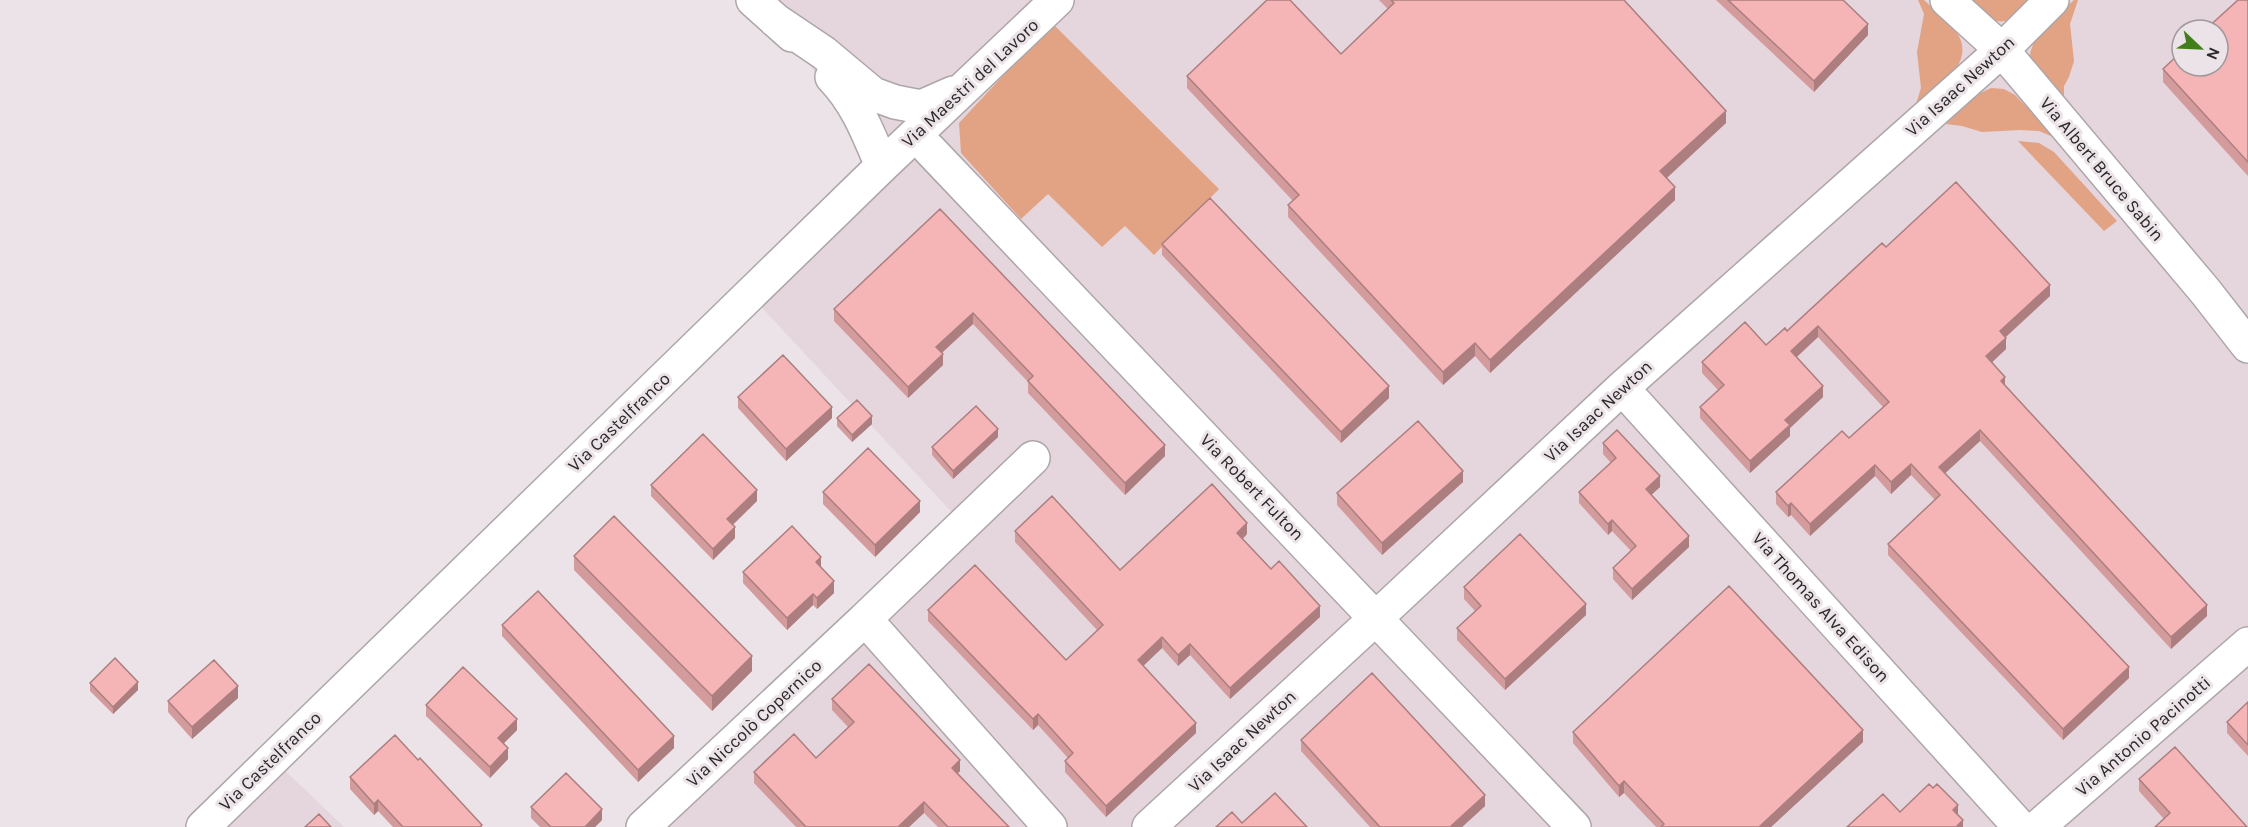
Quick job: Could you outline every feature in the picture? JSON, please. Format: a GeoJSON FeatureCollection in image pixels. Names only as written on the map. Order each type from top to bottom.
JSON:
{"type":"FeatureCollection","features":[{"type":"Feature","properties":{"kind":"street","name":"Via Maestri del Lavoro"},"geometry":{"type":"LineString","coordinates":[[882,166],[1058,0]]}},
{"type":"Feature","properties":{"kind":"street","name":"Via Albert Bruce Sabin"},"geometry":{"type":"LineString","coordinates":[[1947,0],[2002,50],[2205,291],[2248,346]]}},
{"type":"Feature","properties":{"kind":"street","name":"Via Isaac Newton"},"geometry":{"type":"LineString","coordinates":[[1149,827],[1622,388],[2002,50],[2052,0]]}},
{"type":"Feature","properties":{"kind":"street"},"geometry":{"type":"LineString","coordinates":[[764,10],[824,53],[873,94],[895,102],[921,107],[943,99],[970,83]]}},
{"type":"Feature","properties":{"kind":"street"},"geometry":{"type":"LineString","coordinates":[[764,10],[813,56],[852,99],[863,119],[882,166]]}},
{"type":"Feature","properties":{"kind":"street"},"geometry":{"type":"LineString","coordinates":[[846,201],[856,168],[858,141],[852,99]]}},
{"type":"Feature","properties":{"kind":"street","name":"Via Robert Fulton"},"geometry":{"type":"LineString","coordinates":[[929,149],[1574,827]]}},
{"type":"Feature","properties":{"kind":"street","name":"Via Castelfranco"},"geometry":{"type":"LineString","coordinates":[[203,827],[882,166]]}},
{"type":"Feature","properties":{"kind":"street","name":"Via Thomas Alva Edison"},"geometry":{"type":"LineString","coordinates":[[1622,388],[2020,827]]}},
{"type":"Feature","properties":{"kind":"street","name":"Via Niccolò Copernico"},"geometry":{"type":"LineString","coordinates":[[643,827],[1033,458]]}},
{"type":"Feature","properties":{"kind":"street"},"geometry":{"type":"LineString","coordinates":[[865,619],[1050,827]]}},
{"type":"Feature","properties":{"kind":"street","name":"Via Antonio Pacinotti"},"geometry":{"type":"LineString","coordinates":[[2038,827],[2248,644]]}},
{"type":"Feature","properties":{"kind":"shaded area"},"geometry":{"type":"Polygon","coordinates":[[[753,0],[2248,0],[2248,827],[642,827],[959,520],[743,287],[882,153],[763,9],[753,0]]]}},
{"type":"Feature","properties":{"kind":"shaded area"},"geometry":{"type":"Polygon","coordinates":[[[1918,0],[1924,0],[1954,29],[1962,44],[1962,56],[1951,76],[1914,110],[1921,88],[1917,52],[1924,14],[1918,0]]]}},
{"type":"Feature","properties":{"kind":"shaded area"},"geometry":{"type":"Polygon","coordinates":[[[1964,0],[2036,0],[2017,16],[2000,21],[1984,16],[1964,0]]]}},
{"type":"Feature","properties":{"kind":"shaded area"},"geometry":{"type":"Polygon","coordinates":[[[2074,0],[2078,0],[2070,24],[2074,61],[2064,86],[2064,100],[2029,62],[2034,42],[2039,34],[2074,0]]]}},
{"type":"Feature","properties":{"kind":"shaded area"},"geometry":{"type":"Polygon","coordinates":[[[1052,23],[1219,189],[1154,255],[1125,226],[1102,247],[1048,194],[1021,219],[961,153],[959,123],[1052,23]]]}},
{"type":"Feature","properties":{"kind":"shaded area"},"geometry":{"type":"Polygon","coordinates":[[[1991,88],[2004,89],[2015,95],[2058,139],[2039,131],[1982,132],[1946,124],[1976,95],[1991,88]]]}},
{"type":"Feature","properties":{"kind":"shaded area"},"geometry":{"type":"Polygon","coordinates":[[[2018,141],[2039,143],[2054,152],[2117,221],[2104,231],[2018,141]]]}},
{"type":"Feature","properties":{"kind":"shaded area"},"geometry":{"type":"Polygon","coordinates":[[[274,760],[344,827],[208,827],[274,760]]]}},
{"type":"Feature","properties":{"kind":"building"},"geometry":{"type":"Polygon","coordinates":[[[1267,0],[1290,0],[1341,54],[1394,3],[1391,0],[1624,0],[1726,111],[1660,171],[1675,187],[1490,360],[1475,343],[1443,372],[1288,205],[1299,195],[1187,76],[1267,0]]]}},
{"type":"Feature","properties":{"kind":"building"},"geometry":{"type":"Polygon","coordinates":[[[1728,0],[1843,0],[1868,24],[1814,81],[1728,0]]]}},
{"type":"Feature","properties":{"kind":"building"},"geometry":{"type":"Polygon","coordinates":[[[2238,0],[2248,0],[2248,162],[2171,78],[2230,78],[2230,18],[2218,18],[2238,0]]]}},
{"type":"Feature","properties":{"kind":"building"},"geometry":{"type":"Polygon","coordinates":[[[2170,62],[2170,77],[2163,69],[2170,62]]]}},
{"type":"Feature","properties":{"kind":"building"},"geometry":{"type":"Polygon","coordinates":[[[1956,182],[2050,285],[2000,331],[2006,338],[1986,356],[2005,377],[2001,381],[2207,605],[2171,637],[1980,430],[1939,467],[2129,667],[2063,729],[1888,544],[1940,495],[1911,464],[1891,482],[1875,465],[1810,524],[1791,503],[1788,506],[1776,492],[1842,431],[1849,438],[1889,402],[1818,326],[1791,351],[1823,386],[1785,420],[1790,425],[1750,461],[1700,407],[1724,385],[1702,362],[1745,322],[1766,345],[1785,328],[1787,331],[1882,243],[1886,247],[1956,182]]]}},
{"type":"Feature","properties":{"kind":"building"},"geometry":{"type":"Polygon","coordinates":[[[1210,198],[1389,386],[1341,432],[1162,244],[1210,198]]]}},
{"type":"Feature","properties":{"kind":"building"},"geometry":{"type":"Polygon","coordinates":[[[940,209],[1165,445],[1125,483],[1028,381],[1033,376],[973,313],[936,347],[943,354],[908,387],[834,309],[940,209]]]}},
{"type":"Feature","properties":{"kind":"building"},"geometry":{"type":"Polygon","coordinates":[[[783,355],[832,407],[786,449],[738,397],[783,355]]]}},
{"type":"Feature","properties":{"kind":"building"},"geometry":{"type":"Polygon","coordinates":[[[857,400],[872,416],[852,435],[837,418],[857,400]]]}},
{"type":"Feature","properties":{"kind":"building"},"geometry":{"type":"Polygon","coordinates":[[[976,406],[998,429],[953,471],[932,447],[976,406]]]}},
{"type":"Feature","properties":{"kind":"building"},"geometry":{"type":"Polygon","coordinates":[[[1418,421],[1463,471],[1382,543],[1337,493],[1418,421]]]}},
{"type":"Feature","properties":{"kind":"building"},"geometry":{"type":"Polygon","coordinates":[[[1617,430],[1660,476],[1646,489],[1689,536],[1632,589],[1613,568],[1636,546],[1612,520],[1608,524],[1579,492],[1616,458],[1603,443],[1617,430]]]}},
{"type":"Feature","properties":{"kind":"building"},"geometry":{"type":"Polygon","coordinates":[[[703,434],[757,490],[727,519],[735,527],[713,549],[651,485],[703,434]]]}},
{"type":"Feature","properties":{"kind":"building"},"geometry":{"type":"Polygon","coordinates":[[[868,448],[920,501],[875,545],[823,492],[868,448]]]}},
{"type":"Feature","properties":{"kind":"building"},"geometry":{"type":"Polygon","coordinates":[[[1212,484],[1247,523],[1237,533],[1271,569],[1279,561],[1320,606],[1230,688],[1190,644],[1178,655],[1162,637],[1138,660],[1196,723],[1106,806],[1065,761],[1073,753],[1038,714],[1033,719],[928,610],[975,565],[1066,660],[1103,625],[1015,531],[1052,496],[1120,570],[1212,484]]]}},
{"type":"Feature","properties":{"kind":"building"},"geometry":{"type":"Polygon","coordinates":[[[614,516],[752,656],[712,696],[574,556],[614,516]]]}},
{"type":"Feature","properties":{"kind":"building"},"geometry":{"type":"Polygon","coordinates":[[[792,526],[821,557],[816,562],[834,581],[817,598],[813,594],[787,618],[743,572],[792,526]]]}},
{"type":"Feature","properties":{"kind":"building"},"geometry":{"type":"Polygon","coordinates":[[[1520,534],[1586,604],[1505,679],[1457,628],[1481,606],[1464,587],[1520,534]]]}},
{"type":"Feature","properties":{"kind":"building"},"geometry":{"type":"Polygon","coordinates":[[[1729,586],[1863,730],[1759,827],[1661,827],[1664,824],[1624,781],[1619,786],[1573,732],[1729,586]]]}},
{"type":"Feature","properties":{"kind":"building"},"geometry":{"type":"Polygon","coordinates":[[[538,591],[674,736],[638,770],[502,625],[538,591]]]}},
{"type":"Feature","properties":{"kind":"building"},"geometry":{"type":"Polygon","coordinates":[[[115,658],[138,682],[113,707],[90,683],[115,658]]]}},
{"type":"Feature","properties":{"kind":"building"},"geometry":{"type":"Polygon","coordinates":[[[214,660],[238,686],[192,727],[168,701],[214,660]]]}},
{"type":"Feature","properties":{"kind":"building"},"geometry":{"type":"Polygon","coordinates":[[[869,664],[960,760],[952,768],[1009,827],[948,827],[924,802],[898,827],[806,827],[754,772],[794,734],[816,758],[854,722],[832,699],[869,664]]]}},
{"type":"Feature","properties":{"kind":"building"},"geometry":{"type":"Polygon","coordinates":[[[463,667],[517,719],[498,738],[508,748],[490,767],[426,705],[463,667]]]}},
{"type":"Feature","properties":{"kind":"building"},"geometry":{"type":"Polygon","coordinates":[[[1372,673],[1485,795],[1450,827],[1380,827],[1301,740],[1372,673]]]}},
{"type":"Feature","properties":{"kind":"building"},"geometry":{"type":"Polygon","coordinates":[[[2248,702],[2248,745],[2227,722],[2248,702]]]}},
{"type":"Feature","properties":{"kind":"building"},"geometry":{"type":"Polygon","coordinates":[[[395,735],[418,760],[420,758],[482,825],[480,827],[403,827],[378,800],[374,804],[350,777],[395,735]]]}},
{"type":"Feature","properties":{"kind":"building"},"geometry":{"type":"Polygon","coordinates":[[[2175,747],[2247,827],[2155,827],[2170,813],[2139,779],[2175,747]]]}},
{"type":"Feature","properties":{"kind":"building"},"geometry":{"type":"Polygon","coordinates":[[[566,773],[602,809],[585,827],[551,827],[531,807],[566,773]]]}},
{"type":"Feature","properties":{"kind":"building"},"geometry":{"type":"Polygon","coordinates":[[[1929,784],[1933,788],[1937,784],[1958,805],[1953,810],[1963,820],[1956,827],[1847,827],[1883,794],[1900,812],[1929,784]]]}},
{"type":"Feature","properties":{"kind":"building"},"geometry":{"type":"Polygon","coordinates":[[[1275,793],[1307,827],[1216,827],[1232,812],[1242,823],[1275,793]]]}},
{"type":"Feature","properties":{"kind":"building"},"geometry":{"type":"Polygon","coordinates":[[[319,814],[331,827],[305,827],[319,814]]]}}]}
